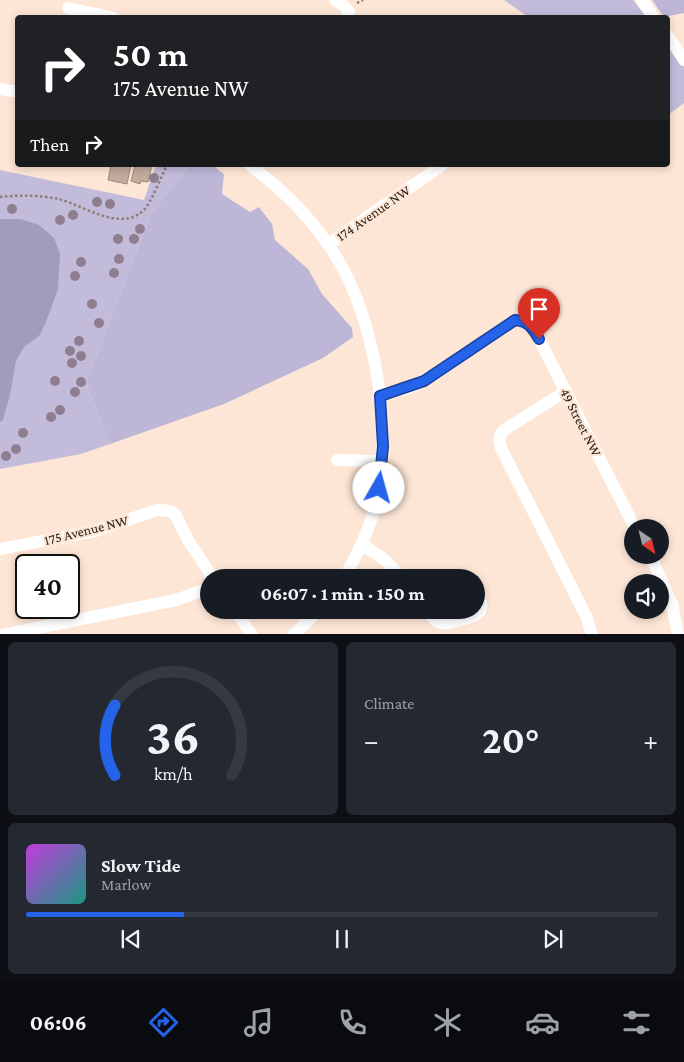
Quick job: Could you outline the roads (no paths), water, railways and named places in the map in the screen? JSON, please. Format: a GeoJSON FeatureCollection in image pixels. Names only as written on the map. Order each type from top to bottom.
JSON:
{"type":"FeatureCollection","features":[{"type":"Feature","properties":{"kind":"street"},"geometry":{"type":"LineString","coordinates":[[334,0],[344,6],[348,15]]}},
{"type":"Feature","properties":{"kind":"street"},"geometry":{"type":"LineString","coordinates":[[642,0],[652,15]]}},
{"type":"Feature","properties":{"kind":"street"},"geometry":{"type":"LineString","coordinates":[[68,9],[99,15]]}},
{"type":"Feature","properties":{"kind":"street"},"geometry":{"type":"LineString","coordinates":[[670,39],[684,60]]}},
{"type":"Feature","properties":{"kind":"street"},"geometry":{"type":"LineString","coordinates":[[0,89],[15,92]]}},
{"type":"Feature","properties":{"kind":"street"},"geometry":{"type":"LineString","coordinates":[[252,167],[298,207],[329,244],[351,287],[364,318],[380,396],[382,461],[377,499],[372,518],[362,544],[349,569]]}},
{"type":"Feature","properties":{"kind":"street","name":"174 Avenue NW"},"geometry":{"type":"LineString","coordinates":[[329,244],[439,167]]}},
{"type":"Feature","properties":{"kind":"street","name":"49 Street NW"},"geometry":{"type":"LineString","coordinates":[[380,396],[424,381],[507,324],[515,320],[523,321],[534,330],[631,519]]}},
{"type":"Feature","properties":{"kind":"street"},"geometry":{"type":"LineString","coordinates":[[566,391],[504,430],[500,434],[499,439],[501,448],[586,616],[592,634]]}},
{"type":"Feature","properties":{"kind":"street"},"geometry":{"type":"LineString","coordinates":[[338,460],[382,461]]}},
{"type":"Feature","properties":{"kind":"street","name":"175 Avenue NW"},"geometry":{"type":"LineString","coordinates":[[0,549],[94,531],[157,510],[172,511],[176,514],[188,540],[207,569]]}},
{"type":"Feature","properties":{"kind":"street"},"geometry":{"type":"LineString","coordinates":[[362,544],[386,561],[394,569]]}},
{"type":"Feature","properties":{"kind":"street"},"geometry":{"type":"LineString","coordinates":[[654,564],[672,604],[678,634]]}},
{"type":"Feature","properties":{"kind":"street"},"geometry":{"type":"LineString","coordinates":[[3,634],[176,600],[200,591]]}},
{"type":"Feature","properties":{"kind":"street"},"geometry":{"type":"LineString","coordinates":[[241,619],[252,634]]}},
{"type":"Feature","properties":{"kind":"street"},"geometry":{"type":"LineString","coordinates":[[294,634],[310,619]]}},
{"type":"Feature","properties":{"kind":"street"},"geometry":{"type":"LineString","coordinates":[[433,619],[440,623],[466,619]]}}]}
